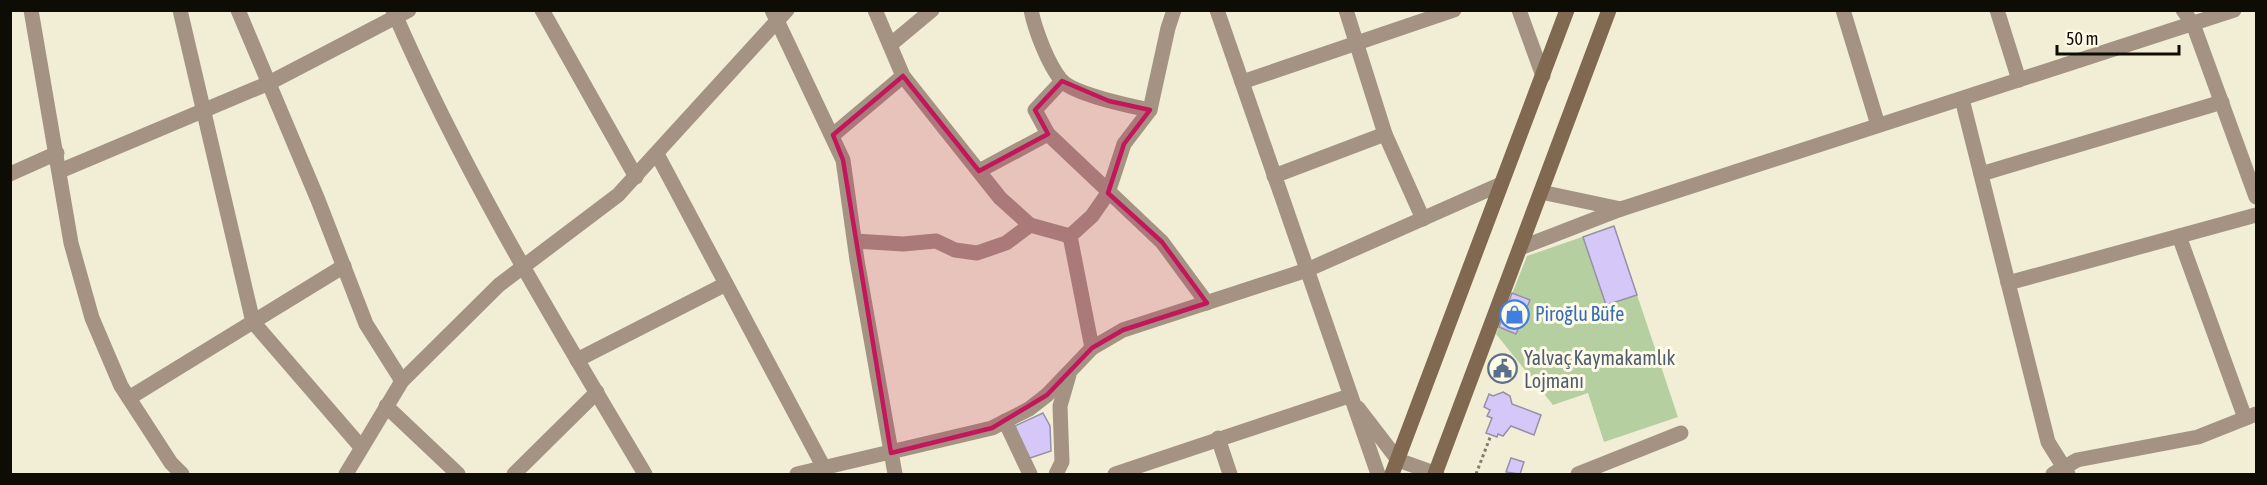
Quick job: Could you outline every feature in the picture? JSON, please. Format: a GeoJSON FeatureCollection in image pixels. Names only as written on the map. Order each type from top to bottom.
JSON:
{"type":"FeatureCollection","features":[{"type":"Feature","properties":{"kind":"main road"},"geometry":{"type":"LineString","coordinates":[[1395,467],[1568,10]]}},
{"type":"Feature","properties":{"kind":"main road"},"geometry":{"type":"LineString","coordinates":[[1436,474],[1609,10]]}},
{"type":"Feature","properties":{"kind":"street"},"geometry":{"type":"LineString","coordinates":[[31,10],[71,243],[92,318],[129,398],[171,464],[182,474]]}},
{"type":"Feature","properties":{"kind":"street"},"geometry":{"type":"LineString","coordinates":[[180,10],[253,322],[361,447]]}},
{"type":"Feature","properties":{"kind":"street"},"geometry":{"type":"LineString","coordinates":[[238,10],[366,324],[402,381]]}},
{"type":"Feature","properties":{"kind":"street"},"geometry":{"type":"LineString","coordinates":[[542,10],[636,177]]}},
{"type":"Feature","properties":{"kind":"street"},"geometry":{"type":"LineString","coordinates":[[875,10],[903,76],[1000,198],[1030,225],[1070,236]]}},
{"type":"Feature","properties":{"kind":"street"},"geometry":{"type":"LineString","coordinates":[[890,45],[932,10]]}},
{"type":"Feature","properties":{"kind":"street"},"geometry":{"type":"LineString","coordinates":[[1031,10],[1034,28],[1062,81],[1108,101],[1150,110]]}},
{"type":"Feature","properties":{"kind":"street"},"geometry":{"type":"LineString","coordinates":[[1070,236],[1092,216],[1108,193],[1124,144],[1150,110],[1167,28],[1174,10]]}},
{"type":"Feature","properties":{"kind":"street"},"geometry":{"type":"LineString","coordinates":[[1217,10],[1349,396],[1378,474]]}},
{"type":"Feature","properties":{"kind":"street"},"geometry":{"type":"LineString","coordinates":[[1346,10],[1385,134],[1423,219]]}},
{"type":"Feature","properties":{"kind":"street"},"geometry":{"type":"LineString","coordinates":[[1242,82],[1358,43],[1431,14],[1454,10]]}},
{"type":"Feature","properties":{"kind":"street"},"geometry":{"type":"LineString","coordinates":[[1519,10],[1543,76]]}},
{"type":"Feature","properties":{"kind":"street"},"geometry":{"type":"LineString","coordinates":[[1843,10],[1878,125]]}},
{"type":"Feature","properties":{"kind":"street"},"geometry":{"type":"LineString","coordinates":[[1997,10],[2019,80]]}},
{"type":"Feature","properties":{"kind":"street"},"geometry":{"type":"LineString","coordinates":[[2182,10],[2193,24],[2256,197]]}},
{"type":"Feature","properties":{"kind":"street"},"geometry":{"type":"LineString","coordinates":[[1520,248],[1621,209],[2234,10]]}},
{"type":"Feature","properties":{"kind":"street"},"geometry":{"type":"LineString","coordinates":[[60,171],[269,83],[399,13],[421,76],[522,267],[645,474]]}},
{"type":"Feature","properties":{"kind":"street"},"geometry":{"type":"LineString","coordinates":[[346,474],[402,381],[499,285],[618,195],[657,154],[779,14],[843,160],[895,474]]}},
{"type":"Feature","properties":{"kind":"street"},"geometry":{"type":"LineString","coordinates":[[833,135],[903,76]]}},
{"type":"Feature","properties":{"kind":"street"},"geometry":{"type":"LineString","coordinates":[[1062,81],[1035,110],[1048,134],[1162,242],[1207,303]]}},
{"type":"Feature","properties":{"kind":"street"},"geometry":{"type":"LineString","coordinates":[[1962,99],[2048,442],[2062,472],[2077,460],[2198,437],[2251,416],[2179,236]]}},
{"type":"Feature","properties":{"kind":"street"},"geometry":{"type":"LineString","coordinates":[[1980,174],[2222,102]]}},
{"type":"Feature","properties":{"kind":"street"},"geometry":{"type":"LineString","coordinates":[[979,171],[1048,134]]}},
{"type":"Feature","properties":{"kind":"street"},"geometry":{"type":"LineString","coordinates":[[1274,176],[1385,134]]}},
{"type":"Feature","properties":{"kind":"street"},"geometry":{"type":"LineString","coordinates":[[10,174],[57,153]]}},
{"type":"Feature","properties":{"kind":"street"},"geometry":{"type":"LineString","coordinates":[[657,154],[823,466]]}},
{"type":"Feature","properties":{"kind":"street"},"geometry":{"type":"LineString","coordinates":[[797,474],[823,466],[891,453],[992,428],[1047,396],[1092,348],[1123,330],[1307,270],[1501,184]]}},
{"type":"Feature","properties":{"kind":"street"},"geometry":{"type":"LineString","coordinates":[[1541,192],[1621,209]]}},
{"type":"Feature","properties":{"kind":"street"},"geometry":{"type":"LineString","coordinates":[[2008,283],[2256,215]]}},
{"type":"Feature","properties":{"kind":"street"},"geometry":{"type":"LineString","coordinates":[[855,241],[903,244],[936,241],[955,250],[977,253],[1006,243],[1030,225]]}},
{"type":"Feature","properties":{"kind":"street"},"geometry":{"type":"LineString","coordinates":[[1070,236],[1092,348]]}},
{"type":"Feature","properties":{"kind":"street"},"geometry":{"type":"LineString","coordinates":[[129,398],[344,266]]}},
{"type":"Feature","properties":{"kind":"street"},"geometry":{"type":"LineString","coordinates":[[577,360],[726,284]]}},
{"type":"Feature","properties":{"kind":"street"},"geometry":{"type":"LineString","coordinates":[[1056,474],[1062,462],[1060,406],[1071,371]]}},
{"type":"Feature","properties":{"kind":"street"},"geometry":{"type":"LineString","coordinates":[[514,474],[597,392]]}},
{"type":"Feature","properties":{"kind":"street"},"geometry":{"type":"LineString","coordinates":[[1349,396],[1395,467],[1436,474]]}},
{"type":"Feature","properties":{"kind":"street"},"geometry":{"type":"LineString","coordinates":[[1115,474],[1349,396]]}},
{"type":"Feature","properties":{"kind":"street"},"geometry":{"type":"LineString","coordinates":[[386,406],[458,474]]}},
{"type":"Feature","properties":{"kind":"street"},"geometry":{"type":"LineString","coordinates":[[1005,421],[1030,474]]}},
{"type":"Feature","properties":{"kind":"street"},"geometry":{"type":"LineString","coordinates":[[1578,474],[1681,433]]}},
{"type":"Feature","properties":{"kind":"street"},"geometry":{"type":"LineString","coordinates":[[1218,438],[1230,474]]}},
{"type":"Feature","properties":{"kind":"path"},"geometry":{"type":"LineString","coordinates":[[1476,474],[1491,435]]}},
{"type":"Feature","properties":{"kind":"highlighted area"},"geometry":{"type":"Polygon","coordinates":[[[903,76],[979,171],[1048,134],[1035,110],[1062,81],[1109,101],[1150,110],[1124,144],[1108,193],[1162,242],[1207,303],[1123,330],[1092,348],[1047,395],[992,428],[891,453],[843,160],[833,135],[903,76]]]}},
{"type":"Feature","properties":{"kind":"green space"},"geometry":{"type":"Polygon","coordinates":[[[1614,226],[1678,417],[1604,442],[1588,393],[1553,405],[1496,334],[1527,256],[1614,226]]]}},
{"type":"Feature","properties":{"kind":"building"},"geometry":{"type":"Polygon","coordinates":[[[1614,226],[1637,295],[1606,305],[1583,237],[1614,226]]]}},
{"type":"Feature","properties":{"kind":"building","name":"Piroğlu Büfe"},"geometry":{"type":"Polygon","coordinates":[[[1512,293],[1530,300],[1516,334],[1499,327],[1512,293]]]}},
{"type":"Feature","properties":{"kind":"building","name":"Yalvaç Kaymakamlık Lojmanı"},"geometry":{"type":"Polygon","coordinates":[[[1503,392],[1510,396],[1512,404],[1541,415],[1534,435],[1511,426],[1503,436],[1498,434],[1497,437],[1486,433],[1492,418],[1487,416],[1490,410],[1484,407],[1489,394],[1493,396],[1503,392]]]}},
{"type":"Feature","properties":{"kind":"building"},"geometry":{"type":"Polygon","coordinates":[[[1043,413],[1050,426],[1051,451],[1027,459],[1015,426],[1043,413]]]}},
{"type":"Feature","properties":{"kind":"building"},"geometry":{"type":"Polygon","coordinates":[[[1511,458],[1524,462],[1520,474],[1506,472],[1511,458]]]}},
{"type":"Feature","properties":{"kind":"place","name":"Piroğlu Büfe"},"geometry":{"type":"Point","coordinates":[1514,314]}},
{"type":"Feature","properties":{"kind":"place","name":"Yalvaç Kaymakamlık Lojmanı"},"geometry":{"type":"Point","coordinates":[1503,369]}}]}
